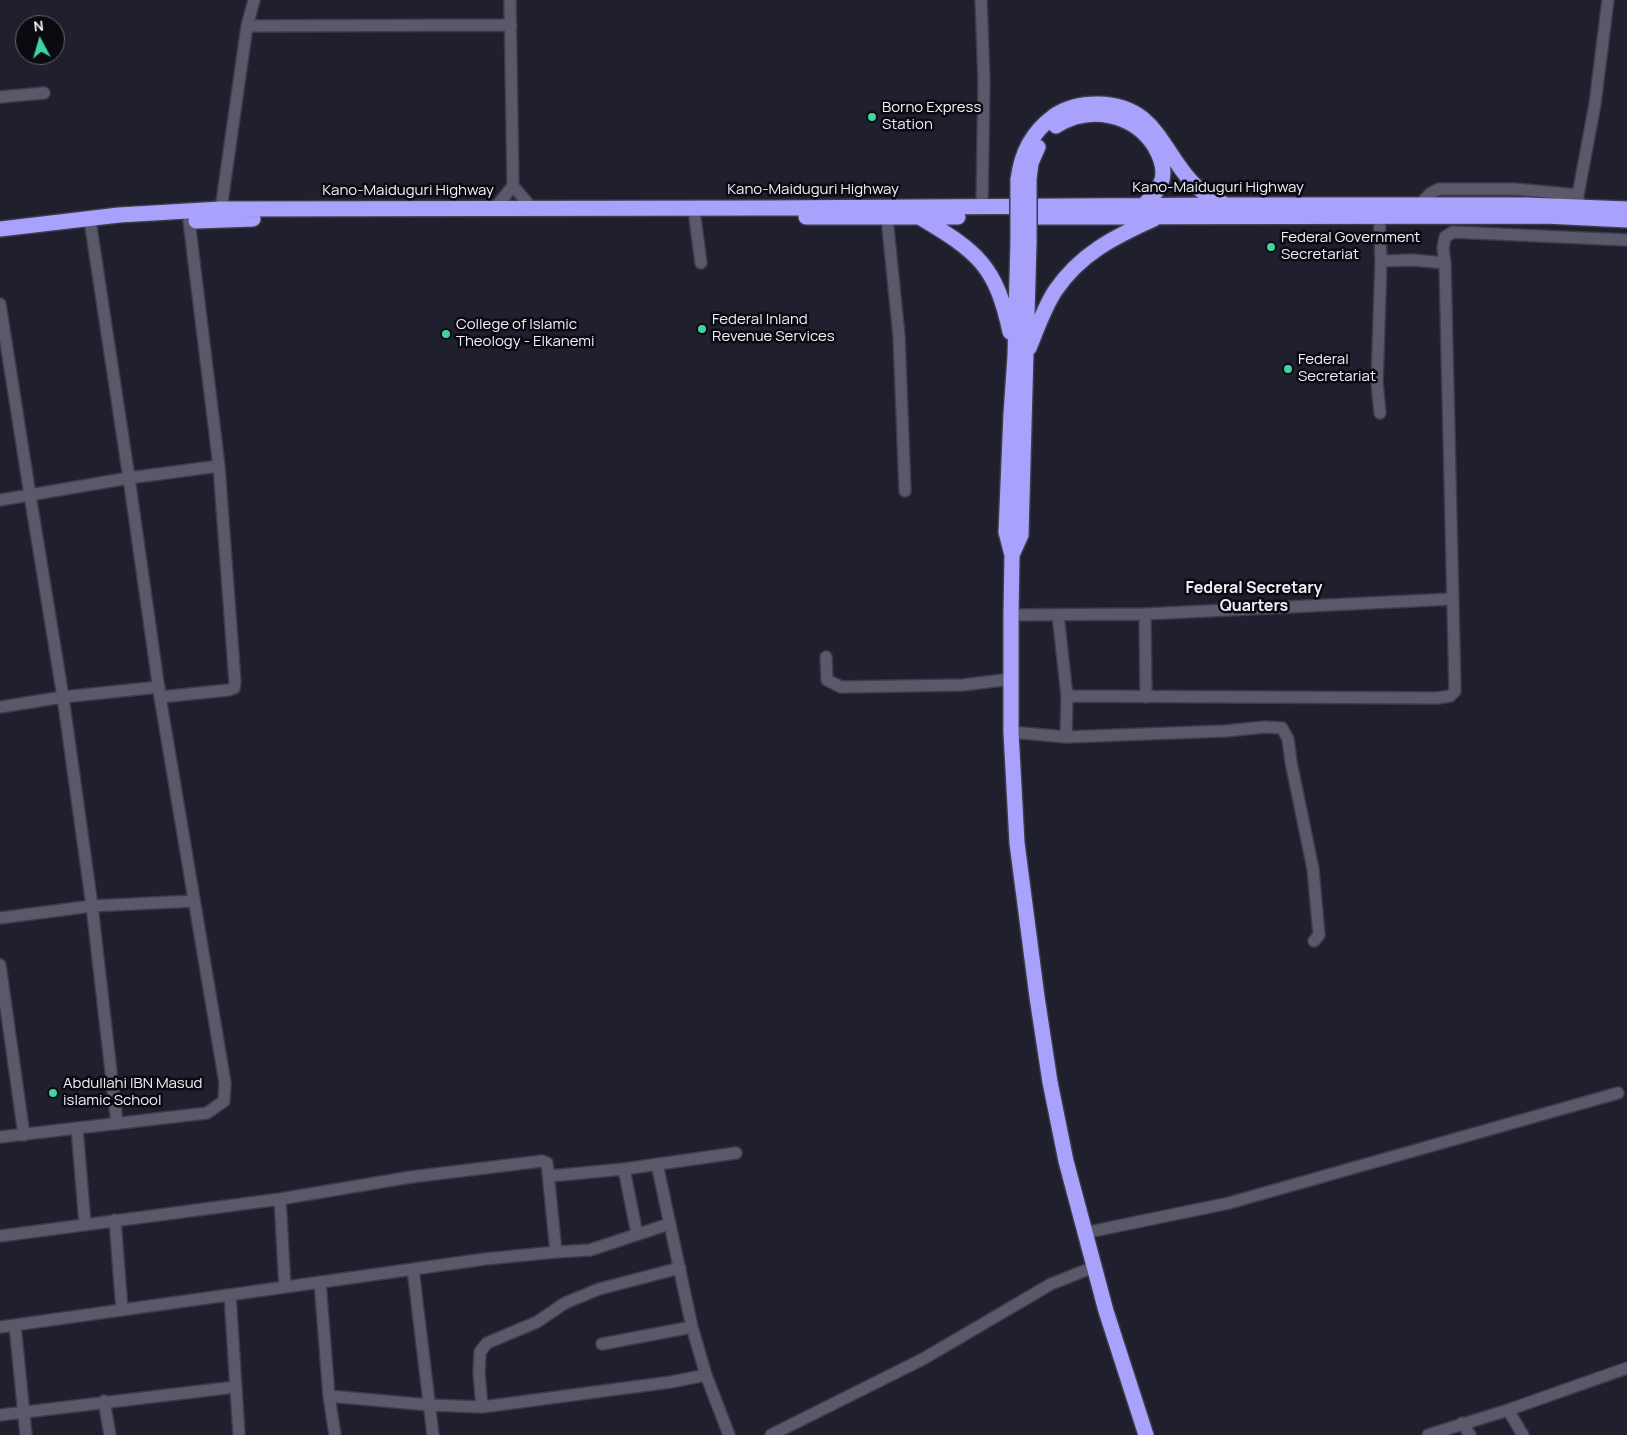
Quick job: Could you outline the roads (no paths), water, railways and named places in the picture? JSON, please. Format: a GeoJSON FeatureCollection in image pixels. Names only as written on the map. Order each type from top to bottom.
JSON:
{"type":"FeatureCollection","features":[{"type":"Feature","properties":{"kind":"highway"},"geometry":{"type":"LineString","coordinates":[[1146,1435],[1109,1320],[1066,1161],[1035,988],[1017,843],[1011,732],[1011,616],[1012,555],[1021,534],[1021,355],[1024,180],[1022,157],[1034,134],[1057,114],[1072,107],[1085,104],[1115,106],[1132,112],[1147,122],[1157,132],[1190,181],[1211,198],[1225,205]]}},
{"type":"Feature","properties":{"kind":"highway"},"geometry":{"type":"LineString","coordinates":[[1024,180],[1041,142],[1057,126],[1066,120],[1089,115],[1102,114],[1117,117],[1142,130],[1159,154],[1163,172],[1162,179],[1159,188],[1144,205]]}},
{"type":"Feature","properties":{"kind":"highway","name":"Kano-Maiduguri Highway"},"geometry":{"type":"LineString","coordinates":[[0,238],[92,227],[263,219],[1158,217],[1379,210],[1419,205],[1578,201],[1627,209]]}},
{"type":"Feature","properties":{"kind":"highway","name":"Kano-Maiduguri Highway"},"geometry":{"type":"LineString","coordinates":[[0,229],[119,215],[221,209],[1225,205],[1627,220]]}},
{"type":"Feature","properties":{"kind":"highway"},"geometry":{"type":"LineString","coordinates":[[920,217],[970,250],[985,266],[995,283],[1021,355]]}},
{"type":"Feature","properties":{"kind":"highway"},"geometry":{"type":"LineString","coordinates":[[1021,355],[1054,292],[1071,270],[1093,250],[1158,217]]}},
{"type":"Feature","properties":{"kind":"street"},"geometry":{"type":"LineString","coordinates":[[221,209],[248,26],[254,0]]}},
{"type":"Feature","properties":{"kind":"street"},"geometry":{"type":"LineString","coordinates":[[495,208],[513,186],[510,0]]}},
{"type":"Feature","properties":{"kind":"street"},"geometry":{"type":"LineString","coordinates":[[981,0],[984,81],[982,206]]}},
{"type":"Feature","properties":{"kind":"street"},"geometry":{"type":"LineString","coordinates":[[1578,201],[1595,104],[1608,0]]}},
{"type":"Feature","properties":{"kind":"street"},"geometry":{"type":"LineString","coordinates":[[248,26],[511,25]]}},
{"type":"Feature","properties":{"kind":"street"},"geometry":{"type":"LineString","coordinates":[[0,97],[44,93]]}},
{"type":"Feature","properties":{"kind":"street"},"geometry":{"type":"LineString","coordinates":[[513,186],[532,208]]}},
{"type":"Feature","properties":{"kind":"street"},"geometry":{"type":"LineString","coordinates":[[1379,210],[1381,261],[1377,383],[1380,413]]}},
{"type":"Feature","properties":{"kind":"street"},"geometry":{"type":"LineString","coordinates":[[695,218],[701,263]]}},
{"type":"Feature","properties":{"kind":"street"},"geometry":{"type":"LineString","coordinates":[[887,218],[899,336],[905,491]]}},
{"type":"Feature","properties":{"kind":"street"},"geometry":{"type":"LineString","coordinates":[[0,707],[64,697],[229,690],[234,688],[219,466],[189,221]]}},
{"type":"Feature","properties":{"kind":"street"},"geometry":{"type":"LineString","coordinates":[[0,1137],[207,1113],[224,1101],[225,1083],[159,692],[92,227]]}},
{"type":"Feature","properties":{"kind":"street"},"geometry":{"type":"LineString","coordinates":[[1067,696],[1436,698],[1450,696],[1455,691],[1445,263],[1443,248],[1445,237],[1453,232],[1627,240]]}},
{"type":"Feature","properties":{"kind":"street"},"geometry":{"type":"LineString","coordinates":[[1381,261],[1413,260],[1445,263]]}},
{"type":"Feature","properties":{"kind":"street"},"geometry":{"type":"LineString","coordinates":[[0,304],[64,697],[92,906],[117,1124]]}},
{"type":"Feature","properties":{"kind":"street"},"geometry":{"type":"LineString","coordinates":[[0,500],[129,478],[219,466]]}},
{"type":"Feature","properties":{"kind":"street"},"geometry":{"type":"LineString","coordinates":[[1011,616],[1145,614],[1452,599]]}},
{"type":"Feature","properties":{"kind":"street"},"geometry":{"type":"LineString","coordinates":[[1145,614],[1146,697]]}},
{"type":"Feature","properties":{"kind":"street"},"geometry":{"type":"LineString","coordinates":[[1058,615],[1067,696],[1066,736]]}},
{"type":"Feature","properties":{"kind":"street"},"geometry":{"type":"LineString","coordinates":[[826,658],[827,680],[841,687],[963,685],[1011,679]]}},
{"type":"Feature","properties":{"kind":"street"},"geometry":{"type":"LineString","coordinates":[[1011,732],[1066,736],[1225,731],[1266,727],[1282,728],[1288,739],[1313,869],[1319,935],[1314,942]]}},
{"type":"Feature","properties":{"kind":"street"},"geometry":{"type":"LineString","coordinates":[[0,918],[92,906],[194,901]]}},
{"type":"Feature","properties":{"kind":"street"},"geometry":{"type":"LineString","coordinates":[[0,965],[24,1135]]}},
{"type":"Feature","properties":{"kind":"street"},"geometry":{"type":"LineString","coordinates":[[1084,1233],[1229,1203],[1618,1093]]}},
{"type":"Feature","properties":{"kind":"street"},"geometry":{"type":"LineString","coordinates":[[77,1128],[86,1224]]}},
{"type":"Feature","properties":{"kind":"street"},"geometry":{"type":"LineString","coordinates":[[550,1176],[624,1169],[736,1153]]}},
{"type":"Feature","properties":{"kind":"street"},"geometry":{"type":"LineString","coordinates":[[0,1236],[280,1198],[411,1177],[542,1161],[548,1163],[556,1252]]}},
{"type":"Feature","properties":{"kind":"street"},"geometry":{"type":"LineString","coordinates":[[657,1164],[692,1327],[706,1375],[729,1435]]}},
{"type":"Feature","properties":{"kind":"street"},"geometry":{"type":"LineString","coordinates":[[624,1169],[637,1234]]}},
{"type":"Feature","properties":{"kind":"street"},"geometry":{"type":"LineString","coordinates":[[280,1198],[285,1286]]}},
{"type":"Feature","properties":{"kind":"street"},"geometry":{"type":"LineString","coordinates":[[115,1220],[122,1310]]}},
{"type":"Feature","properties":{"kind":"street"},"geometry":{"type":"LineString","coordinates":[[0,1327],[485,1259],[590,1250],[669,1224]]}},
{"type":"Feature","properties":{"kind":"street"},"geometry":{"type":"LineString","coordinates":[[771,1435],[923,1359],[1051,1284],[1094,1266]]}},
{"type":"Feature","properties":{"kind":"street"},"geometry":{"type":"LineString","coordinates":[[482,1407],[479,1366],[480,1352],[487,1342],[537,1322],[565,1302],[599,1289],[680,1268]]}},
{"type":"Feature","properties":{"kind":"street"},"geometry":{"type":"LineString","coordinates":[[413,1269],[433,1435]]}},
{"type":"Feature","properties":{"kind":"street"},"geometry":{"type":"LineString","coordinates":[[320,1282],[334,1435]]}},
{"type":"Feature","properties":{"kind":"street"},"geometry":{"type":"LineString","coordinates":[[230,1294],[239,1435]]}},
{"type":"Feature","properties":{"kind":"street"},"geometry":{"type":"LineString","coordinates":[[15,1325],[26,1435]]}},
{"type":"Feature","properties":{"kind":"street"},"geometry":{"type":"LineString","coordinates":[[602,1344],[692,1327]]}},
{"type":"Feature","properties":{"kind":"street"},"geometry":{"type":"LineString","coordinates":[[1428,1435],[1508,1410],[1627,1368]]}},
{"type":"Feature","properties":{"kind":"street"},"geometry":{"type":"LineString","coordinates":[[329,1396],[429,1405],[482,1407],[672,1382],[706,1375]]}},
{"type":"Feature","properties":{"kind":"street"},"geometry":{"type":"LineString","coordinates":[[0,1415],[104,1401],[235,1387]]}},
{"type":"Feature","properties":{"kind":"street"},"geometry":{"type":"LineString","coordinates":[[104,1401],[110,1435]]}},
{"type":"Feature","properties":{"kind":"street"},"geometry":{"type":"LineString","coordinates":[[1508,1410],[1523,1435]]}},
{"type":"Feature","properties":{"kind":"street"},"geometry":{"type":"LineString","coordinates":[[1462,1424],[1470,1435]]}},
{"type":"Feature","properties":{"kind":"place","name":"Borno Express Station"},"geometry":{"type":"Point","coordinates":[872,117]}},
{"type":"Feature","properties":{"kind":"place","name":"Federal Government Secretariat"},"geometry":{"type":"Point","coordinates":[1271,247]}},
{"type":"Feature","properties":{"kind":"place","name":"Federal Inland Revenue Services"},"geometry":{"type":"Point","coordinates":[702,329]}},
{"type":"Feature","properties":{"kind":"place","name":"College of Islamic Theology - Elkanemi"},"geometry":{"type":"Point","coordinates":[446,334]}},
{"type":"Feature","properties":{"kind":"place","name":"Federal Secretariat"},"geometry":{"type":"Point","coordinates":[1288,369]}},
{"type":"Feature","properties":{"kind":"place","name":"Abdullahi IBN Masud islamic School"},"geometry":{"type":"Point","coordinates":[53,1093]}},
{"type":"Feature","properties":{"kind":"district","name":"Federal Secretary Quarters"},"geometry":{"type":"Point","coordinates":[1254,598]}}]}
